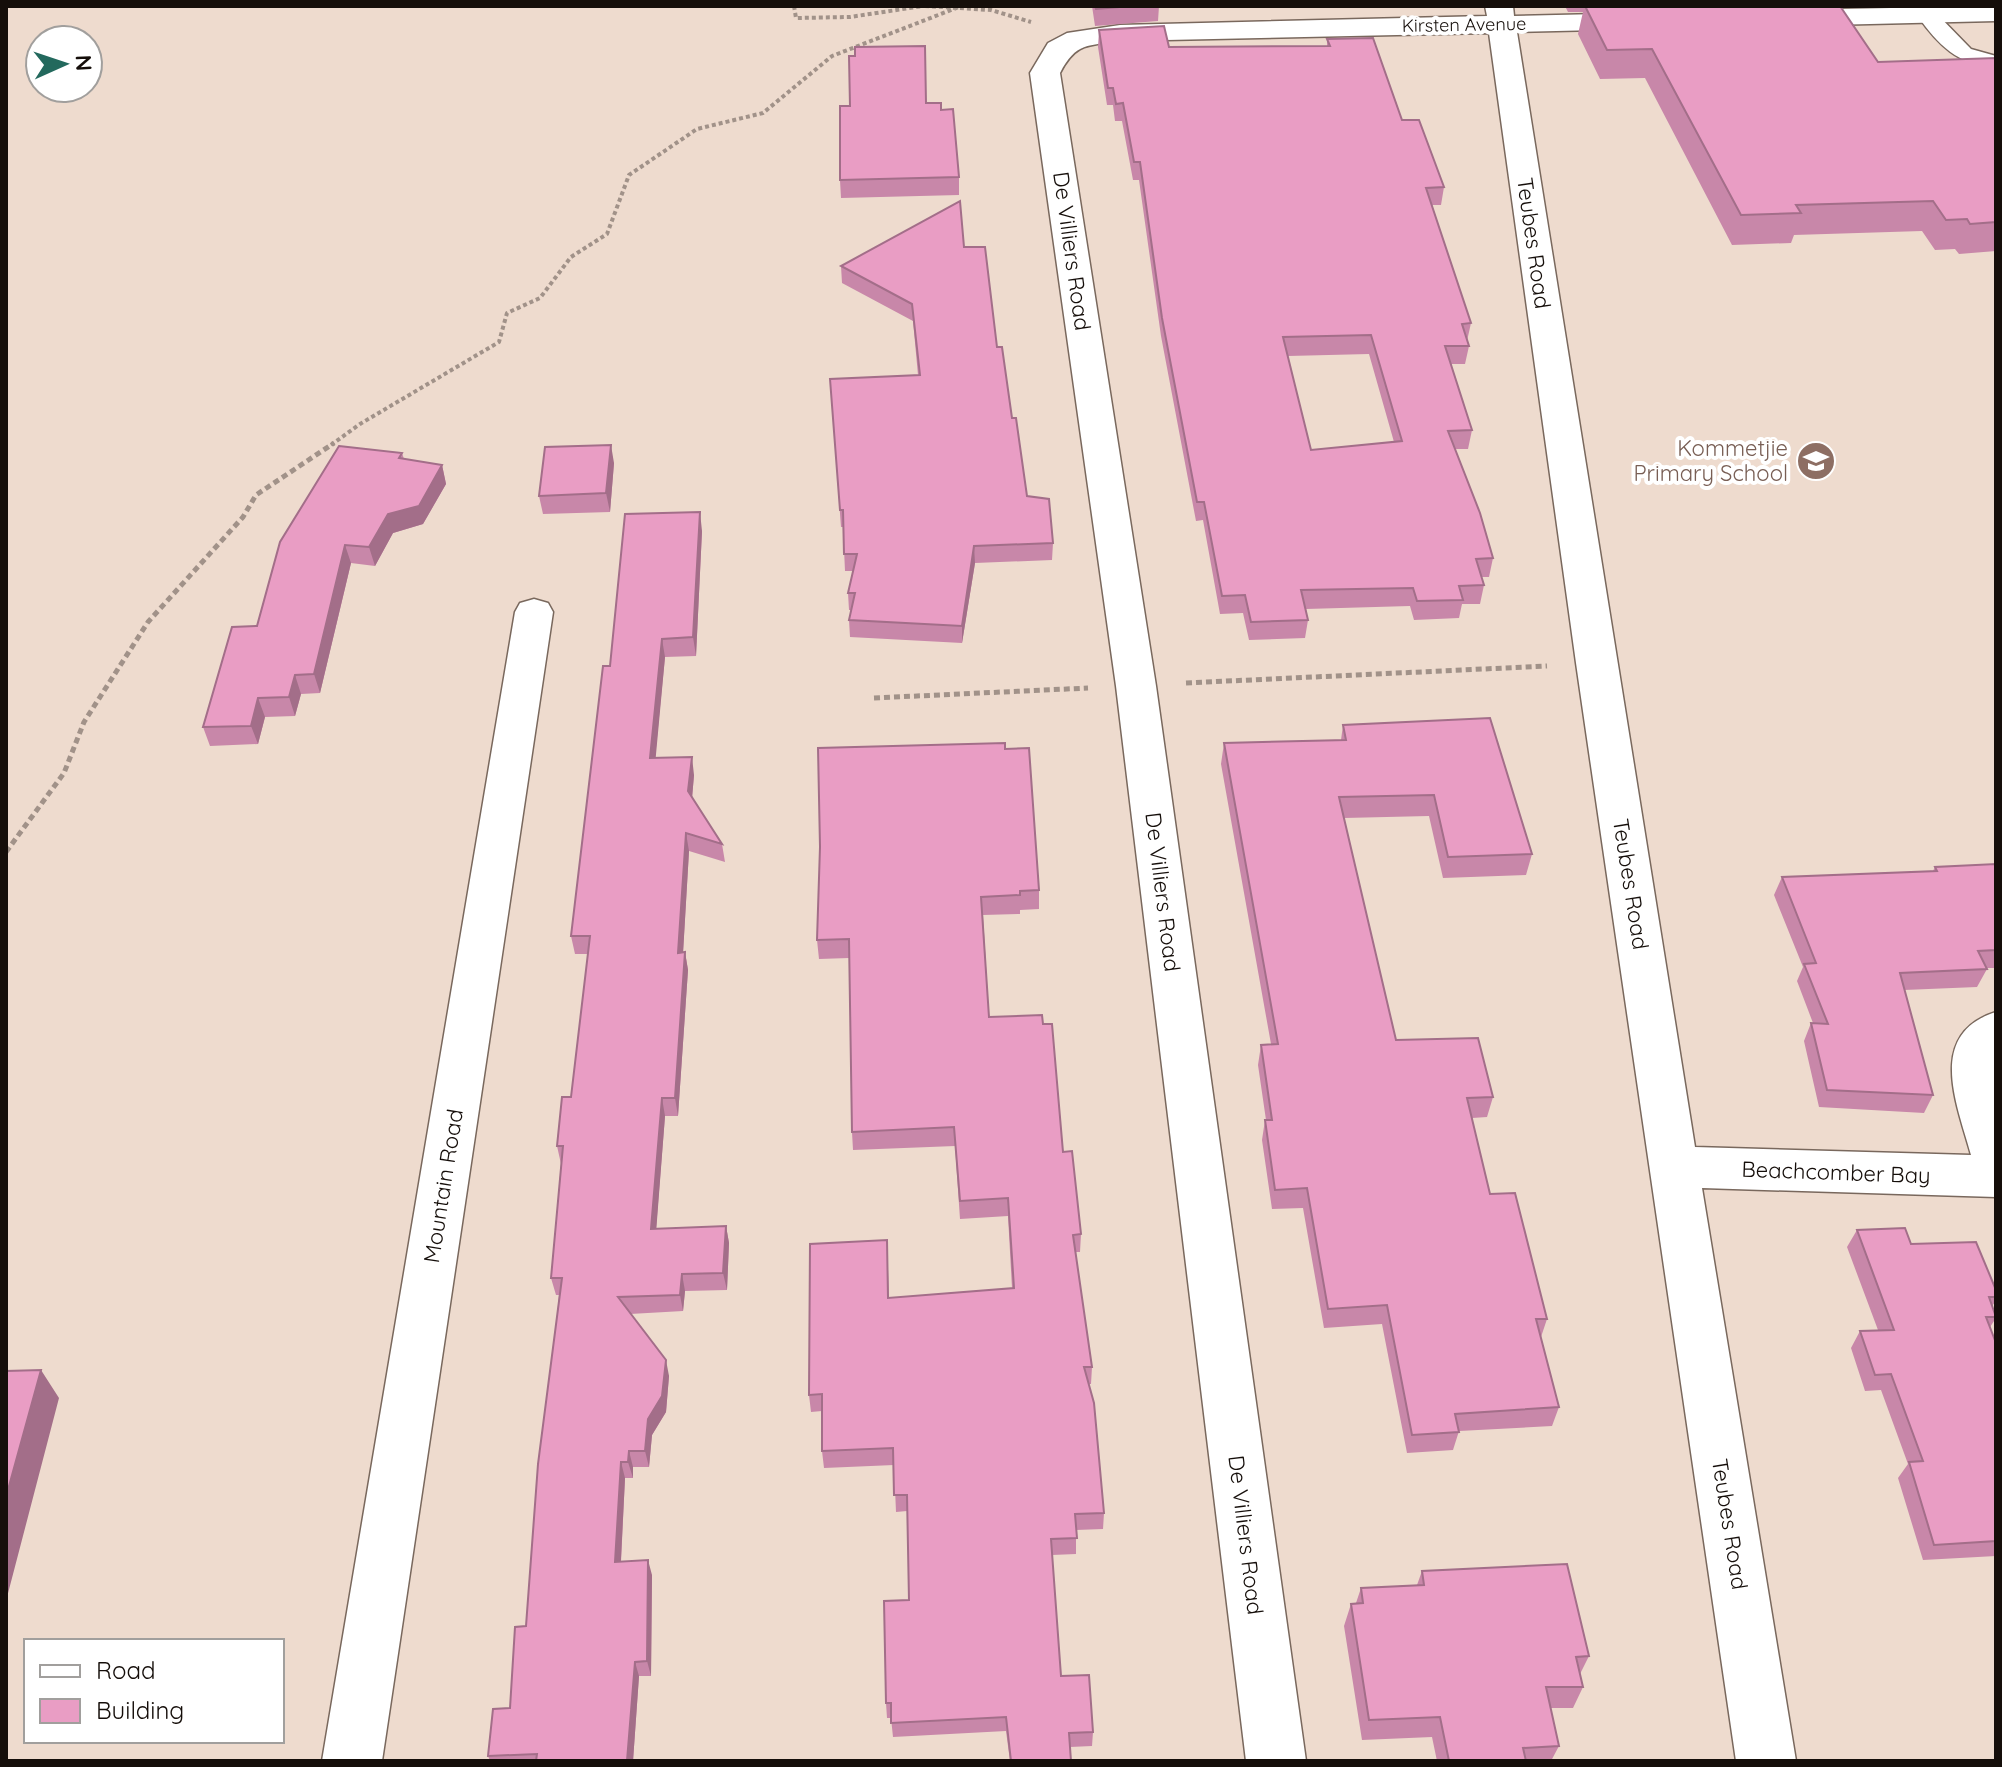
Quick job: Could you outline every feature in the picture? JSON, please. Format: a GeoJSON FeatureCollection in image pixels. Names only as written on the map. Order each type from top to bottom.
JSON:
{"type":"FeatureCollection","features":[{"type":"Feature","properties":{"kind":"street"},"geometry":{"type":"LineString","coordinates":[[1754,19],[1996,13]]}},
{"type":"Feature","properties":{"kind":"street","name":"Kirsten Avenue"},"geometry":{"type":"LineString","coordinates":[[1077,39],[1316,17],[1501,15],[1675,20]]}},
{"type":"Feature","properties":{"kind":"street","name":"Teubes Road"},"geometry":{"type":"LineString","coordinates":[[1501,15],[1596,663],[1677,1167],[1766,1761]]}},
{"type":"Feature","properties":{"kind":"street","name":"De Villiers Road"},"geometry":{"type":"LineString","coordinates":[[1077,39],[1058,49],[1045,73],[1136,686],[1276,1761]]}},
{"type":"Feature","properties":{"kind":"street","name":"Mountain Road"},"geometry":{"type":"LineString","coordinates":[[352,1761],[534,612]]}},
{"type":"Feature","properties":{"kind":"street"},"geometry":{"type":"LineString","coordinates":[[1996,1030],[1978,1047],[1975,1081],[1996,1156]]}},
{"type":"Feature","properties":{"kind":"street","name":"Beachcomber Bay"},"geometry":{"type":"LineString","coordinates":[[1677,1167],[1996,1176]]}},
{"type":"Feature","properties":{"kind":"lane"},"geometry":{"type":"LineString","coordinates":[[1927,15],[1961,53],[1972,60],[1996,62]]}},
{"type":"Feature","properties":{"kind":"path"},"geometry":{"type":"LineString","coordinates":[[794,6],[796,18],[850,17],[924,6],[959,7],[1007,14],[1077,39]]}},
{"type":"Feature","properties":{"kind":"path"},"geometry":{"type":"LineString","coordinates":[[6,852],[64,773],[84,722],[148,622],[243,517],[256,495],[306,464],[360,424],[499,342],[507,313],[540,298],[571,257],[607,234],[629,175],[697,129],[763,113],[832,56],[959,7]]}},
{"type":"Feature","properties":{"kind":"path"},"geometry":{"type":"LineString","coordinates":[[874,698],[1596,663]]}},
{"type":"Feature","properties":{"kind":"building"},"geometry":{"type":"Polygon","coordinates":[[[1095,6],[1132,6],[1096,9],[1095,6]]]}},
{"type":"Feature","properties":{"kind":"building"},"geometry":{"type":"Polygon","coordinates":[[[1585,6],[1840,6],[1878,62],[1996,58],[1996,222],[1970,224],[1967,219],[1946,220],[1933,201],[1796,205],[1801,213],[1741,215],[1652,49],[1607,50],[1585,6]]]}},
{"type":"Feature","properties":{"kind":"building"},"geometry":{"type":"Polygon","coordinates":[[[1164,26],[1169,47],[1330,46],[1327,39],[1373,38],[1402,120],[1419,120],[1444,187],[1426,188],[1471,323],[1462,324],[1469,346],[1445,346],[1472,430],[1448,431],[1480,513],[1493,558],[1476,559],[1484,585],[1459,586],[1463,600],[1417,601],[1413,588],[1301,590],[1308,620],[1251,622],[1245,595],[1222,596],[1204,502],[1197,502],[1162,318],[1140,162],[1134,162],[1123,103],[1116,104],[1113,88],[1108,88],[1099,30],[1164,26]],[[1371,335],[1283,337],[1311,450],[1402,441],[1371,335]]]}},
{"type":"Feature","properties":{"kind":"building"},"geometry":{"type":"Polygon","coordinates":[[[925,46],[926,103],[941,103],[941,110],[953,109],[959,177],[840,180],[840,106],[850,106],[849,56],[855,56],[855,47],[925,46]]]}},
{"type":"Feature","properties":{"kind":"building"},"geometry":{"type":"Polygon","coordinates":[[[960,201],[964,247],[985,247],[997,347],[1002,347],[1027,496],[1049,499],[1053,543],[974,546],[962,626],[849,620],[855,593],[848,593],[857,554],[844,554],[843,510],[840,510],[830,379],[920,375],[912,304],[841,266],[960,201]]]}},
{"type":"Feature","properties":{"kind":"building"},"geometry":{"type":"Polygon","coordinates":[[[611,445],[606,493],[539,496],[545,447],[611,445]]]}},
{"type":"Feature","properties":{"kind":"building"},"geometry":{"type":"Polygon","coordinates":[[[339,446],[402,453],[399,458],[442,465],[419,506],[388,514],[369,547],[345,545],[314,674],[295,675],[289,697],[258,698],[251,726],[203,727],[232,627],[257,626],[280,542],[339,446]]]}},
{"type":"Feature","properties":{"kind":"building"},"geometry":{"type":"Polygon","coordinates":[[[700,512],[693,637],[662,639],[650,758],[692,757],[688,791],[722,844],[686,833],[678,953],[685,952],[675,1098],[662,1098],[651,1229],[726,1226],[723,1273],[682,1274],[680,1295],[618,1297],[666,1360],[662,1396],[648,1419],[645,1451],[629,1451],[628,1462],[621,1462],[615,1562],[648,1560],[647,1661],[635,1662],[627,1761],[536,1761],[537,1754],[488,1756],[493,1709],[510,1708],[515,1627],[526,1626],[538,1464],[562,1278],[551,1278],[563,1146],[557,1146],[562,1097],[571,1097],[590,936],[571,936],[603,666],[610,666],[625,514],[700,512]]]}},
{"type":"Feature","properties":{"kind":"building"},"geometry":{"type":"Polygon","coordinates":[[[1490,718],[1532,854],[1448,857],[1434,795],[1339,797],[1396,1040],[1478,1038],[1493,1097],[1467,1098],[1490,1194],[1515,1193],[1547,1319],[1536,1319],[1559,1407],[1455,1414],[1459,1432],[1412,1435],[1387,1305],[1328,1309],[1307,1188],[1275,1190],[1265,1120],[1272,1120],[1261,1045],[1278,1044],[1224,743],[1346,740],[1343,725],[1490,718]]]}},
{"type":"Feature","properties":{"kind":"building"},"geometry":{"type":"Polygon","coordinates":[[[1005,743],[1005,749],[1029,748],[1039,890],[1020,891],[1020,895],[981,897],[989,1017],[1042,1015],[1043,1024],[1052,1024],[1063,1152],[1072,1151],[1081,1234],[1073,1235],[1092,1367],[1084,1367],[1094,1403],[1104,1513],[1075,1514],[1077,1538],[1051,1539],[1061,1676],[1089,1675],[1093,1732],[1069,1733],[1071,1761],[1011,1761],[1006,1717],[891,1723],[891,1703],[886,1703],[884,1601],[909,1600],[907,1495],[894,1495],[893,1448],[822,1451],[822,1394],[809,1395],[810,1244],[887,1240],[888,1298],[1014,1288],[1008,1198],[960,1201],[954,1127],[852,1132],[849,939],[817,940],[820,847],[818,748],[1005,743]]]}},
{"type":"Feature","properties":{"kind":"building"},"geometry":{"type":"Polygon","coordinates":[[[1996,864],[1996,950],[1978,951],[1987,969],[1900,973],[1933,1095],[1827,1090],[1811,1023],[1828,1024],[1804,964],[1816,963],[1782,877],[1937,871],[1935,867],[1996,864]]]}},
{"type":"Feature","properties":{"kind":"building"},"geometry":{"type":"Polygon","coordinates":[[[1905,1228],[1911,1244],[1976,1242],[1996,1290],[1996,1297],[1989,1297],[1996,1317],[1986,1317],[1996,1343],[1996,1541],[1934,1545],[1909,1462],[1923,1461],[1891,1374],[1875,1375],[1860,1331],[1894,1330],[1857,1230],[1905,1228]]]}},
{"type":"Feature","properties":{"kind":"building"},"geometry":{"type":"Polygon","coordinates":[[[41,1370],[6,1497],[6,1371],[41,1370]]]}},
{"type":"Feature","properties":{"kind":"building"},"geometry":{"type":"Polygon","coordinates":[[[1567,1564],[1589,1656],[1576,1657],[1583,1687],[1546,1687],[1559,1746],[1523,1748],[1526,1761],[1449,1761],[1440,1717],[1369,1720],[1351,1604],[1363,1603],[1361,1588],[1424,1585],[1422,1571],[1567,1564]]]}},
{"type":"Feature","properties":{"kind":"place","name":"Kommetjie Primary School"},"geometry":{"type":"Point","coordinates":[1816,461]}}]}
